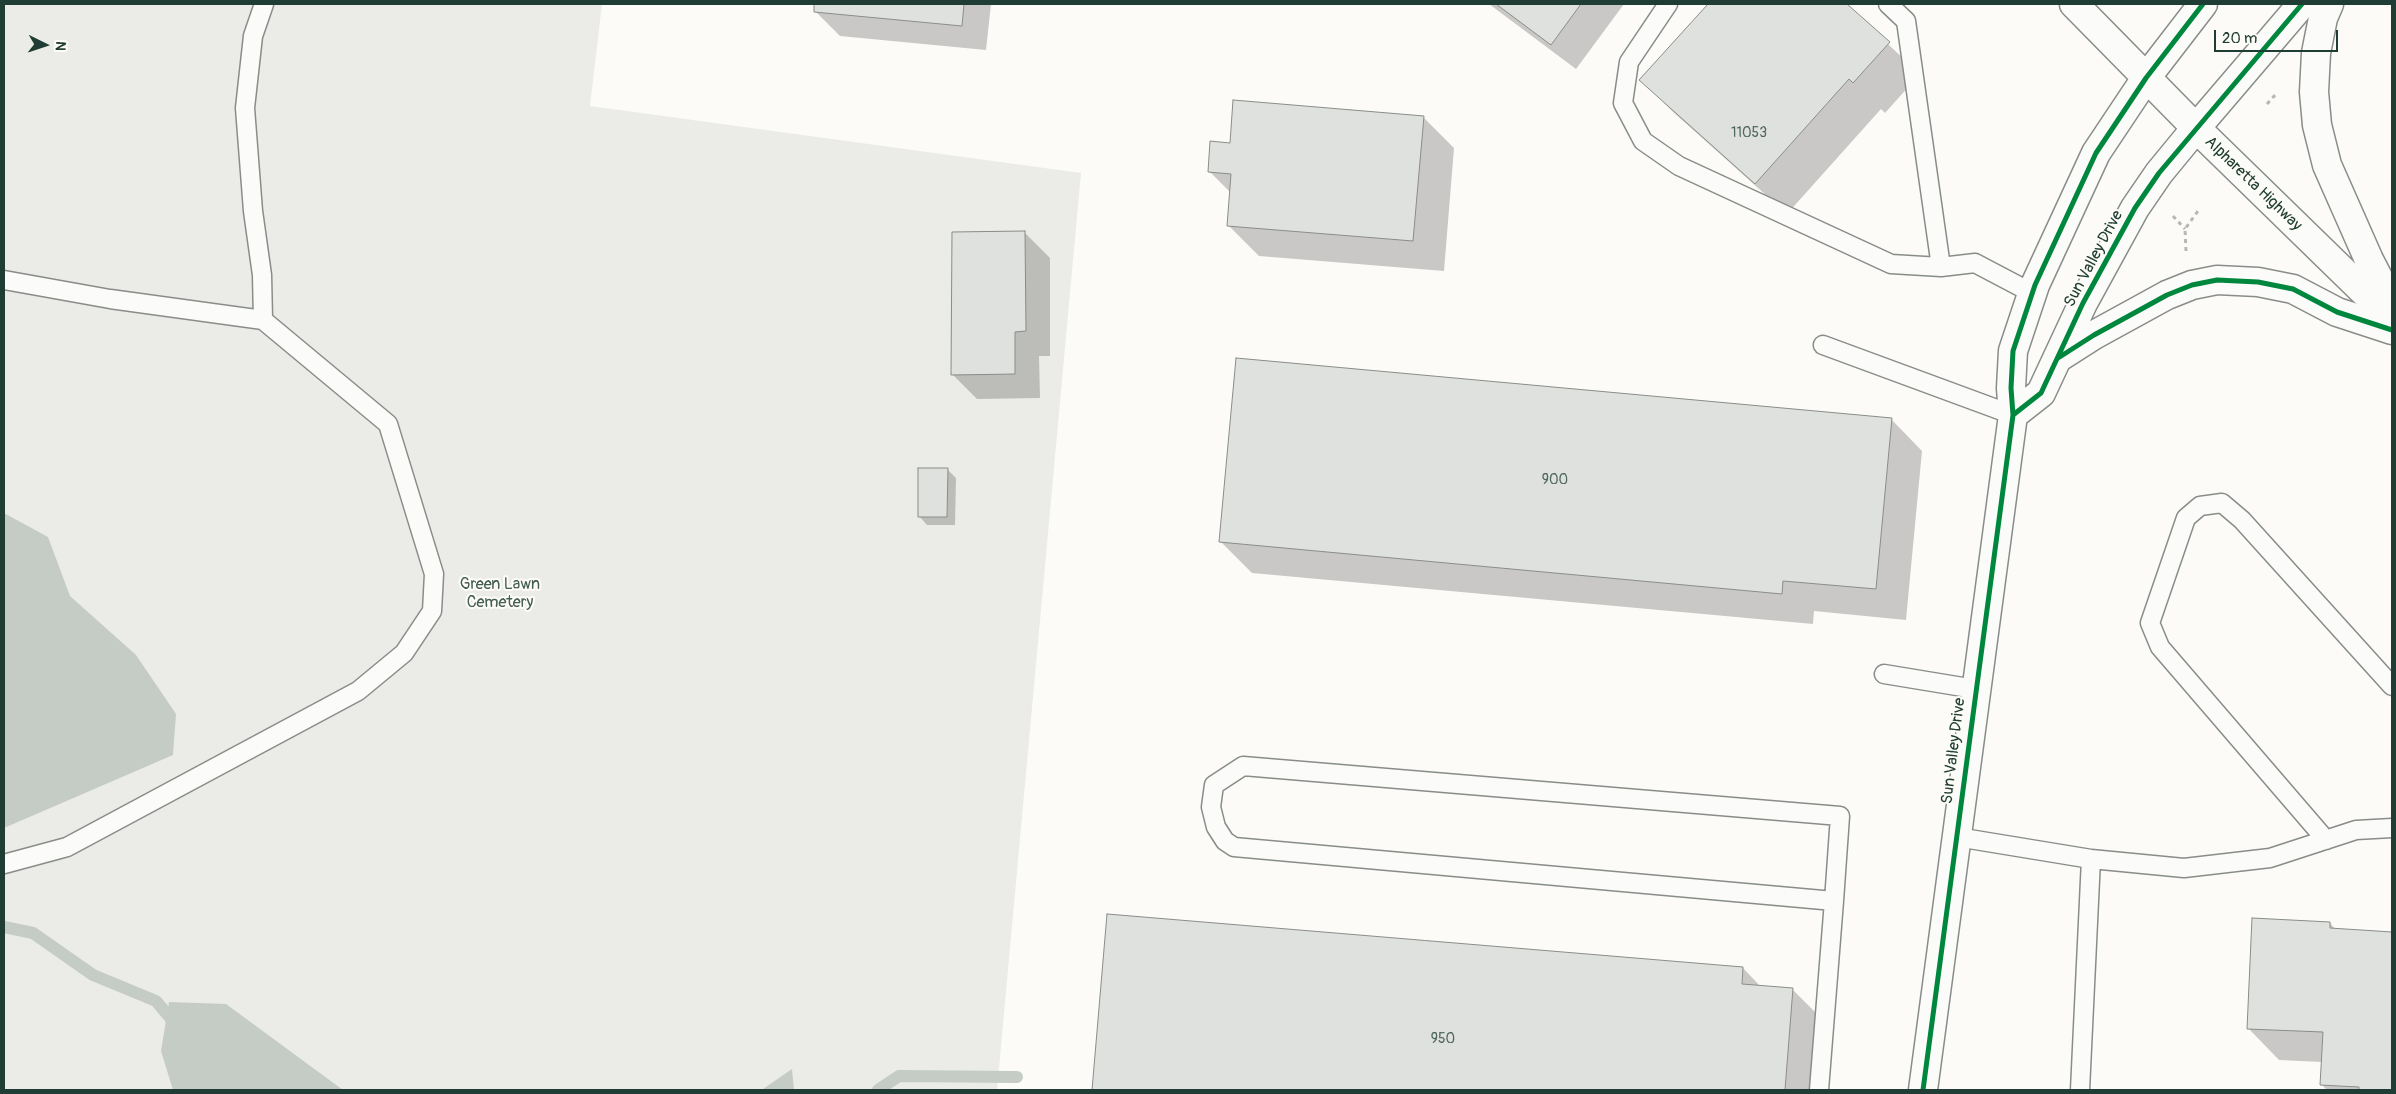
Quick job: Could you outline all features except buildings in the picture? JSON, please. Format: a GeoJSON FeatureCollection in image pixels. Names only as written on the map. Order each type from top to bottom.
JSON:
{"type":"FeatureCollection","features":[{"type":"Feature","properties":{"kind":"main road","name":"Alpharetta Highway"},"geometry":{"type":"LineString","coordinates":[[2074,4],[2196,128],[2392,319]]}},
{"type":"Feature","properties":{"kind":"main road","name":"Sun Valley Drive"},"geometry":{"type":"LineString","coordinates":[[1923,1090],[2012,415],[2013,351],[2032,293],[2096,153],[2146,78],[2203,4]]}},
{"type":"Feature","properties":{"kind":"main road","name":"Sun Valley Drive"},"geometry":{"type":"LineString","coordinates":[[2012,415],[2042,393],[2083,302],[2135,208],[2159,172],[2302,4]]}},
{"type":"Feature","properties":{"kind":"main road"},"geometry":{"type":"LineString","coordinates":[[2329,4],[2323,18],[2316,53],[2314,92],[2317,125],[2327,165],[2369,260],[2392,304]]}},
{"type":"Feature","properties":{"kind":"main road"},"geometry":{"type":"LineString","coordinates":[[2058,358],[2094,335],[2167,295],[2192,285],[2217,280],[2258,282],[2293,289],[2337,312],[2392,330]]}},
{"type":"Feature","properties":{"kind":"lane"},"geometry":{"type":"LineString","coordinates":[[263,320],[262,275],[253,210],[244,108],[253,36],[264,4]]}},
{"type":"Feature","properties":{"kind":"lane"},"geometry":{"type":"LineString","coordinates":[[1668,4],[1629,62],[1624,103],[1644,141],[1679,166],[1891,264],[1941,268],[1975,263],[2032,293]]}},
{"type":"Feature","properties":{"kind":"lane"},"geometry":{"type":"LineString","coordinates":[[1888,4],[1906,21],[1941,268]]}},
{"type":"Feature","properties":{"kind":"lane"},"geometry":{"type":"LineString","coordinates":[[4,280],[110,299],[263,320],[388,424],[434,574],[432,611],[404,653],[358,691],[67,847],[4,864]]}},
{"type":"Feature","properties":{"kind":"lane"},"geometry":{"type":"LineString","coordinates":[[1823,345],[2012,415]]}},
{"type":"Feature","properties":{"kind":"lane"},"geometry":{"type":"LineString","coordinates":[[2326,840],[2160,647],[2150,624],[2186,518],[2200,506],[2222,503],[2242,520],[2392,686]]}},
{"type":"Feature","properties":{"kind":"lane"},"geometry":{"type":"LineString","coordinates":[[1884,674],[1975,689]]}},
{"type":"Feature","properties":{"kind":"lane"},"geometry":{"type":"LineString","coordinates":[[1819,1090],[1834,901],[1840,816],[1243,766],[1214,785],[1211,807],[1216,827],[1225,841],[1234,847],[1834,901]]}},
{"type":"Feature","properties":{"kind":"lane"},"geometry":{"type":"LineString","coordinates":[[1957,837],[2090,858],[2184,868],[2270,858],[2356,830],[2392,828]]}},
{"type":"Feature","properties":{"kind":"lane"},"geometry":{"type":"LineString","coordinates":[[2080,1090],[2090,858]]}},
{"type":"Feature","properties":{"kind":"path"},"geometry":{"type":"LineString","coordinates":[[2268,104],[2278,92]]}},
{"type":"Feature","properties":{"kind":"path"},"geometry":{"type":"LineString","coordinates":[[2167,210],[2185,229]]}},
{"type":"Feature","properties":{"kind":"path"},"geometry":{"type":"LineString","coordinates":[[2186,253],[2185,229],[2198,211]]}},
{"type":"Feature","properties":{"kind":"green space","name":"Green Lawn Cemetery"},"geometry":{"type":"Polygon","coordinates":[[[4,4],[602,4],[590,106],[1081,173],[997,1090],[4,1090],[4,4]]]}},
{"type":"Feature","properties":{"kind":"shaded area"},"geometry":{"type":"Polygon","coordinates":[[[4,513],[48,537],[70,596],[136,655],[176,714],[173,755],[4,828],[4,513]]]}},
{"type":"Feature","properties":{"kind":"shaded area"},"geometry":{"type":"Polygon","coordinates":[[[169,1002],[226,1004],[343,1090],[173,1090],[161,1051],[169,1002]]]}},
{"type":"Feature","properties":{"kind":"shaded area"},"geometry":{"type":"Polygon","coordinates":[[[792,1069],[794,1090],[762,1090],[763,1089],[792,1069]]]}},
{"type":"Feature","properties":{"kind":"waterway"},"geometry":{"type":"LineString","coordinates":[[4,927],[33,933],[93,975],[156,1001],[178,1027]]}},
{"type":"Feature","properties":{"kind":"waterway"},"geometry":{"type":"LineString","coordinates":[[878,1090],[899,1076],[1017,1077]]}},
{"type":"Feature","properties":{"kind":"cycle path"},"geometry":{"type":"LineString","coordinates":[[1923,1090],[2013,415],[2011,388],[2013,351],[2035,285],[2096,153],[2146,78],[2203,4]]}},
{"type":"Feature","properties":{"kind":"cycle path"},"geometry":{"type":"LineString","coordinates":[[2013,415],[2041,393],[2083,303],[2135,208],[2159,173],[2302,4]]}},
{"type":"Feature","properties":{"kind":"cycle path"},"geometry":{"type":"LineString","coordinates":[[2058,358],[2094,335],[2167,295],[2192,285],[2217,280],[2258,282],[2293,289],[2337,312],[2392,330]]}}]}
